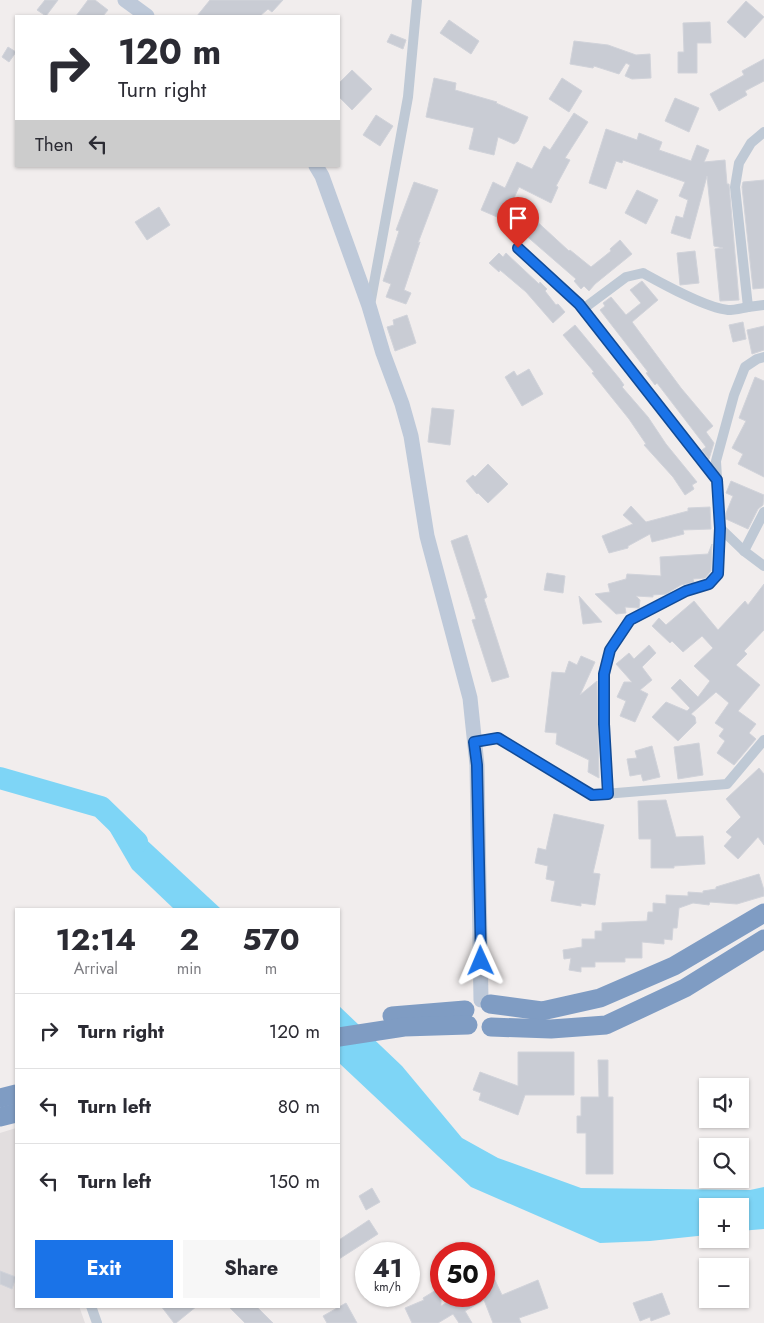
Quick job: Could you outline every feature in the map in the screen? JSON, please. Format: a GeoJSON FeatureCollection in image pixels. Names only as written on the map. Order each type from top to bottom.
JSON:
{"type":"FeatureCollection","features":[{"type":"Feature","properties":{"kind":"highway"},"geometry":{"type":"LineString","coordinates":[[466,1018],[472,1002],[486,1002],[542,1011],[600,998],[674,966],[764,913]]}},
{"type":"Feature","properties":{"kind":"highway"},"geometry":{"type":"LineString","coordinates":[[466,1018],[476,1031],[486,1030],[491,1027],[551,1029],[606,1025],[685,988],[764,939]]}},
{"type":"Feature","properties":{"kind":"highway"},"geometry":{"type":"LineString","coordinates":[[486,1002],[495,1013],[491,1027]]}},
{"type":"Feature","properties":{"kind":"highway"},"geometry":{"type":"LineString","coordinates":[[340,1024],[466,1018]]}},
{"type":"Feature","properties":{"kind":"highway"},"geometry":{"type":"LineString","coordinates":[[340,1037],[403,1021]]}},
{"type":"Feature","properties":{"kind":"highway"},"geometry":{"type":"LineString","coordinates":[[0,1098],[15,1094]]}},
{"type":"Feature","properties":{"kind":"highway"},"geometry":{"type":"LineString","coordinates":[[0,1117],[15,1113]]}},
{"type":"Feature","properties":{"kind":"main road"},"geometry":{"type":"LineString","coordinates":[[126,0],[146,15]]}},
{"type":"Feature","properties":{"kind":"main road"},"geometry":{"type":"LineString","coordinates":[[317,167],[322,176],[369,306],[382,353],[402,404],[411,436],[427,536],[470,698],[477,765],[486,1002]]}},
{"type":"Feature","properties":{"kind":"street"},"geometry":{"type":"LineString","coordinates":[[369,306],[408,97],[418,0]]}},
{"type":"Feature","properties":{"kind":"street"},"geometry":{"type":"LineString","coordinates":[[748,307],[735,187],[739,163],[751,142],[764,132]]}},
{"type":"Feature","properties":{"kind":"street"},"geometry":{"type":"LineString","coordinates":[[518,248],[583,309],[717,480]]}},
{"type":"Feature","properties":{"kind":"street"},"geometry":{"type":"LineString","coordinates":[[583,309],[626,277],[643,273],[667,286],[715,307],[729,310],[764,305]]}},
{"type":"Feature","properties":{"kind":"street"},"geometry":{"type":"LineString","coordinates":[[608,794],[604,724],[604,674],[610,650],[630,620],[686,591],[709,584],[718,574],[720,528],[716,461],[734,395],[745,367],[764,357]]}},
{"type":"Feature","properties":{"kind":"street"},"geometry":{"type":"LineString","coordinates":[[744,551],[764,512]]}},
{"type":"Feature","properties":{"kind":"street"},"geometry":{"type":"LineString","coordinates":[[720,528],[744,551],[764,566]]}},
{"type":"Feature","properties":{"kind":"street"},"geometry":{"type":"LineString","coordinates":[[474,742],[498,738],[592,795],[727,784],[764,740]]}},
{"type":"Feature","properties":{"kind":"street"},"geometry":{"type":"LineString","coordinates":[[92,1308],[97,1323]]}},
{"type":"Feature","properties":{"kind":"shaded area"},"geometry":{"type":"Polygon","coordinates":[[[15,1128],[15,1308],[80,1308],[85,1323],[0,1323],[0,1133],[15,1128]]]}},
{"type":"Feature","properties":{"kind":"water"},"geometry":{"type":"Polygon","coordinates":[[[104,821],[126,821],[220,908],[173,908],[132,869],[104,821]]]}},
{"type":"Feature","properties":{"kind":"water"},"geometry":{"type":"Polygon","coordinates":[[[340,1007],[402,1066],[462,1138],[498,1158],[581,1188],[750,1190],[764,1187],[764,1229],[749,1230],[749,1198],[699,1198],[699,1236],[650,1241],[600,1243],[471,1187],[340,1064],[340,1007]]]}},
{"type":"Feature","properties":{"kind":"building"},"geometry":{"type":"Polygon","coordinates":[[[45,0],[58,0],[47,15],[37,10],[45,0]]]}},
{"type":"Feature","properties":{"kind":"building"},"geometry":{"type":"Polygon","coordinates":[[[88,0],[95,0],[108,10],[104,15],[77,15],[88,0]]]}},
{"type":"Feature","properties":{"kind":"building"},"geometry":{"type":"Polygon","coordinates":[[[210,0],[283,0],[272,12],[268,9],[261,15],[198,15],[210,0]]]}},
{"type":"Feature","properties":{"kind":"building"},"geometry":{"type":"Polygon","coordinates":[[[746,1],[764,17],[745,38],[727,22],[746,1]]]}},
{"type":"Feature","properties":{"kind":"building"},"geometry":{"type":"Polygon","coordinates":[[[449,20],[479,41],[471,54],[440,33],[449,20]]]}},
{"type":"Feature","properties":{"kind":"building"},"geometry":{"type":"Polygon","coordinates":[[[710,22],[711,43],[697,43],[697,73],[678,73],[678,52],[684,52],[683,23],[710,22]]]}},
{"type":"Feature","properties":{"kind":"building"},"geometry":{"type":"Polygon","coordinates":[[[391,34],[406,40],[403,49],[387,42],[391,34]]]}},
{"type":"Feature","properties":{"kind":"building"},"geometry":{"type":"Polygon","coordinates":[[[574,41],[608,45],[636,55],[650,54],[651,78],[632,79],[625,76],[630,65],[626,63],[619,74],[594,66],[593,68],[570,64],[574,41]]]}},
{"type":"Feature","properties":{"kind":"building"},"geometry":{"type":"Polygon","coordinates":[[[8,47],[15,51],[9,62],[2,57],[8,47]]]}},
{"type":"Feature","properties":{"kind":"building"},"geometry":{"type":"Polygon","coordinates":[[[764,59],[764,81],[745,91],[747,95],[719,111],[710,94],[744,75],[742,71],[764,59]]]}},
{"type":"Feature","properties":{"kind":"building"},"geometry":{"type":"Polygon","coordinates":[[[352,70],[372,89],[352,110],[340,98],[340,82],[352,70]]]}},
{"type":"Feature","properties":{"kind":"building"},"geometry":{"type":"Polygon","coordinates":[[[434,78],[456,83],[455,90],[497,102],[528,117],[518,141],[514,144],[498,137],[494,155],[469,149],[474,128],[426,117],[434,78]]]}},
{"type":"Feature","properties":{"kind":"building"},"geometry":{"type":"Polygon","coordinates":[[[562,78],[582,91],[569,112],[549,99],[562,78]]]}},
{"type":"Feature","properties":{"kind":"building"},"geometry":{"type":"Polygon","coordinates":[[[675,98],[699,108],[689,132],[665,121],[675,98]]]}},
{"type":"Feature","properties":{"kind":"building"},"geometry":{"type":"Polygon","coordinates":[[[574,113],[588,122],[565,158],[570,160],[556,186],[558,187],[551,203],[519,187],[504,220],[481,210],[493,182],[505,188],[517,162],[532,169],[544,146],[550,150],[574,113]]]}},
{"type":"Feature","properties":{"kind":"building"},"geometry":{"type":"Polygon","coordinates":[[[376,115],[393,126],[380,146],[363,135],[376,115]]]}},
{"type":"Feature","properties":{"kind":"building"},"geometry":{"type":"Polygon","coordinates":[[[606,129],[637,140],[639,133],[662,142],[659,150],[691,161],[697,145],[709,150],[704,162],[725,160],[727,184],[729,184],[739,300],[720,301],[715,249],[723,248],[714,246],[707,176],[690,239],[671,233],[676,216],[683,218],[688,200],[679,196],[685,182],[623,160],[622,163],[616,161],[606,189],[589,183],[606,129]]]}},
{"type":"Feature","properties":{"kind":"building"},"geometry":{"type":"Polygon","coordinates":[[[764,180],[764,288],[753,289],[742,187],[743,182],[764,180]]]}},
{"type":"Feature","properties":{"kind":"building"},"geometry":{"type":"Polygon","coordinates":[[[414,182],[438,190],[418,243],[420,242],[404,290],[411,293],[406,304],[386,297],[391,284],[383,281],[399,231],[396,230],[414,182]]]}},
{"type":"Feature","properties":{"kind":"building"},"geometry":{"type":"Polygon","coordinates":[[[637,190],[658,200],[646,224],[625,213],[637,190]]]}},
{"type":"Feature","properties":{"kind":"building"},"geometry":{"type":"Polygon","coordinates":[[[159,207],[170,225],[147,240],[135,222],[159,207]]]}},
{"type":"Feature","properties":{"kind":"building"},"geometry":{"type":"Polygon","coordinates":[[[532,217],[569,251],[591,267],[611,251],[610,249],[620,240],[632,254],[589,291],[584,286],[581,289],[574,281],[576,279],[523,233],[527,228],[525,225],[532,217]]]}},
{"type":"Feature","properties":{"kind":"building"},"geometry":{"type":"Polygon","coordinates":[[[695,251],[699,283],[680,285],[677,253],[695,251]]]}},
{"type":"Feature","properties":{"kind":"building"},"geometry":{"type":"Polygon","coordinates":[[[499,253],[503,257],[506,253],[539,284],[540,282],[547,289],[545,291],[556,305],[558,304],[565,312],[553,323],[526,292],[489,263],[499,253]]]}},
{"type":"Feature","properties":{"kind":"building"},"geometry":{"type":"Polygon","coordinates":[[[642,281],[658,300],[632,322],[681,388],[713,426],[706,432],[714,443],[709,459],[702,450],[706,447],[657,383],[655,385],[646,373],[648,372],[600,310],[605,306],[603,303],[611,297],[626,315],[641,303],[630,290],[642,281]]]}},
{"type":"Feature","properties":{"kind":"building"},"geometry":{"type":"Polygon","coordinates":[[[407,315],[416,343],[395,351],[387,327],[394,325],[393,320],[407,315]]]}},
{"type":"Feature","properties":{"kind":"building"},"geometry":{"type":"Polygon","coordinates":[[[743,322],[746,339],[733,342],[729,325],[743,322]]]}},
{"type":"Feature","properties":{"kind":"building"},"geometry":{"type":"Polygon","coordinates":[[[575,325],[619,378],[624,385],[622,387],[648,417],[666,444],[697,482],[692,485],[694,489],[685,495],[673,477],[644,445],[646,444],[629,419],[592,373],[594,372],[563,335],[575,325]]]}},
{"type":"Feature","properties":{"kind":"building"},"geometry":{"type":"Polygon","coordinates":[[[764,326],[764,350],[752,354],[747,330],[764,326]]]}},
{"type":"Feature","properties":{"kind":"building"},"geometry":{"type":"Polygon","coordinates":[[[529,369],[543,394],[522,406],[505,377],[514,371],[517,376],[529,369]]]}},
{"type":"Feature","properties":{"kind":"building"},"geometry":{"type":"Polygon","coordinates":[[[755,377],[764,381],[764,477],[738,464],[743,454],[732,448],[746,421],[739,418],[755,377]]]}},
{"type":"Feature","properties":{"kind":"building"},"geometry":{"type":"Polygon","coordinates":[[[432,408],[454,410],[450,445],[428,442],[432,408]]]}},
{"type":"Feature","properties":{"kind":"building"},"geometry":{"type":"Polygon","coordinates":[[[488,464],[508,484],[488,503],[466,481],[473,475],[475,477],[488,464]]]}},
{"type":"Feature","properties":{"kind":"building"},"geometry":{"type":"Polygon","coordinates":[[[731,481],[764,495],[763,505],[758,509],[748,529],[726,519],[726,513],[733,496],[726,493],[731,481]]]}},
{"type":"Feature","properties":{"kind":"building"},"geometry":{"type":"Polygon","coordinates":[[[631,506],[646,522],[688,511],[688,508],[710,507],[711,529],[683,530],[684,534],[652,542],[650,534],[628,546],[628,548],[609,553],[602,536],[633,524],[623,515],[631,506]]]}},
{"type":"Feature","properties":{"kind":"building"},"geometry":{"type":"Polygon","coordinates":[[[467,535],[487,597],[484,599],[509,677],[492,682],[472,620],[476,619],[451,541],[467,535]]]}},
{"type":"Feature","properties":{"kind":"building"},"geometry":{"type":"Polygon","coordinates":[[[712,544],[711,571],[705,578],[693,579],[694,582],[681,585],[666,594],[653,595],[653,597],[636,596],[640,600],[639,608],[625,607],[626,613],[616,614],[595,594],[610,592],[608,584],[626,579],[627,574],[661,576],[660,557],[708,554],[712,544]]]}},
{"type":"Feature","properties":{"kind":"building"},"geometry":{"type":"Polygon","coordinates":[[[547,573],[565,576],[563,593],[544,590],[547,573]]]}},
{"type":"Feature","properties":{"kind":"building"},"geometry":{"type":"Polygon","coordinates":[[[764,584],[764,630],[744,651],[747,654],[736,665],[760,685],[738,711],[756,724],[749,733],[756,739],[734,765],[717,753],[725,741],[719,736],[724,729],[715,723],[729,703],[716,692],[691,714],[695,717],[696,723],[678,741],[652,717],[666,702],[687,711],[690,708],[671,688],[680,679],[698,697],[710,681],[694,666],[713,648],[702,636],[683,652],[652,626],[659,618],[666,625],[694,601],[718,630],[745,601],[748,605],[764,584]]]}},
{"type":"Feature","properties":{"kind":"building"},"geometry":{"type":"Polygon","coordinates":[[[579,596],[602,622],[583,624],[579,596]]]}},
{"type":"Feature","properties":{"kind":"building"},"geometry":{"type":"Polygon","coordinates":[[[649,645],[656,653],[642,667],[652,680],[640,690],[648,694],[635,722],[620,716],[626,701],[617,697],[624,682],[632,682],[616,664],[629,653],[634,659],[649,645]]]}},
{"type":"Feature","properties":{"kind":"building"},"geometry":{"type":"Polygon","coordinates":[[[581,656],[595,662],[580,695],[597,681],[599,778],[588,772],[589,760],[556,744],[557,733],[545,732],[552,672],[565,673],[569,661],[577,665],[581,656]]]}},
{"type":"Feature","properties":{"kind":"building"},"geometry":{"type":"Polygon","coordinates":[[[699,743],[703,775],[678,779],[674,747],[699,743]]]}},
{"type":"Feature","properties":{"kind":"building"},"geometry":{"type":"Polygon","coordinates":[[[652,746],[660,777],[643,781],[641,774],[630,776],[627,759],[637,758],[635,751],[652,746]]]}},
{"type":"Feature","properties":{"kind":"building"},"geometry":{"type":"Polygon","coordinates":[[[759,768],[764,774],[764,845],[758,837],[738,859],[724,846],[732,837],[726,832],[741,817],[726,799],[759,768]]]}},
{"type":"Feature","properties":{"kind":"building"},"geometry":{"type":"Polygon","coordinates":[[[666,800],[676,837],[703,836],[705,864],[674,866],[674,868],[651,868],[651,839],[639,839],[638,801],[666,800]]]}},
{"type":"Feature","properties":{"kind":"building"},"geometry":{"type":"Polygon","coordinates":[[[554,814],[604,825],[593,873],[600,874],[595,905],[581,903],[581,906],[551,901],[555,881],[546,879],[548,866],[535,863],[538,848],[546,850],[554,814]]]}},
{"type":"Feature","properties":{"kind":"building"},"geometry":{"type":"Polygon","coordinates":[[[759,874],[764,896],[737,904],[710,902],[709,905],[693,903],[679,908],[677,928],[673,928],[672,940],[664,939],[664,944],[642,942],[642,958],[625,958],[625,962],[595,962],[595,967],[581,967],[581,972],[569,970],[571,958],[564,959],[563,950],[582,947],[582,939],[595,939],[595,931],[602,931],[602,923],[647,921],[648,912],[653,912],[653,903],[666,904],[666,895],[688,896],[688,892],[703,893],[703,891],[716,889],[716,887],[759,874]]]}},
{"type":"Feature","properties":{"kind":"building"},"geometry":{"type":"Polygon","coordinates":[[[518,1052],[574,1052],[574,1095],[525,1095],[518,1115],[479,1100],[481,1093],[473,1090],[480,1072],[518,1086],[518,1052]]]}},
{"type":"Feature","properties":{"kind":"building"},"geometry":{"type":"Polygon","coordinates":[[[598,1060],[608,1060],[608,1097],[613,1097],[613,1174],[586,1174],[586,1133],[577,1133],[577,1116],[581,1116],[581,1097],[599,1097],[598,1060]]]}},
{"type":"Feature","properties":{"kind":"building"},"geometry":{"type":"Polygon","coordinates":[[[372,1188],[380,1202],[366,1210],[359,1196],[372,1188]]]}},
{"type":"Feature","properties":{"kind":"building"},"geometry":{"type":"Polygon","coordinates":[[[369,1220],[378,1234],[366,1242],[355,1242],[355,1249],[340,1258],[340,1239],[369,1220]]]}},
{"type":"Feature","properties":{"kind":"building"},"geometry":{"type":"Polygon","coordinates":[[[0,1271],[15,1277],[12,1289],[0,1284],[0,1271]]]}},
{"type":"Feature","properties":{"kind":"building"},"geometry":{"type":"Polygon","coordinates":[[[495,1280],[502,1295],[538,1280],[548,1308],[519,1318],[521,1323],[493,1323],[487,1307],[495,1307],[495,1280]]]}},
{"type":"Feature","properties":{"kind":"building"},"geometry":{"type":"Polygon","coordinates":[[[662,1293],[670,1314],[651,1321],[650,1317],[640,1321],[633,1303],[662,1293]]]}},
{"type":"Feature","properties":{"kind":"building"},"geometry":{"type":"Polygon","coordinates":[[[430,1294],[430,1307],[472,1307],[465,1311],[472,1323],[459,1323],[453,1314],[438,1323],[412,1323],[405,1308],[420,1307],[420,1302],[424,1300],[423,1298],[430,1294]]]}},
{"type":"Feature","properties":{"kind":"building"},"geometry":{"type":"Polygon","coordinates":[[[346,1303],[357,1323],[327,1323],[323,1316],[346,1303]]]}},
{"type":"Feature","properties":{"kind":"building"},"geometry":{"type":"Polygon","coordinates":[[[163,1308],[195,1308],[176,1323],[163,1308]]]}},
{"type":"Feature","properties":{"kind":"building"},"geometry":{"type":"Polygon","coordinates":[[[230,1308],[258,1308],[273,1323],[245,1323],[230,1308]]]}},
{"type":"Feature","properties":{"kind":"waterway"},"geometry":{"type":"LineString","coordinates":[[0,778],[101,807],[137,842]]}},
{"type":"Feature","properties":{"kind":"route"},"geometry":{"type":"LineString","coordinates":[[481,961],[477,765],[474,742],[498,738],[592,795],[608,794],[604,724],[604,674],[610,650],[630,620],[686,591],[709,584],[718,574],[720,528],[717,480],[579,304],[518,248]]}}]}
